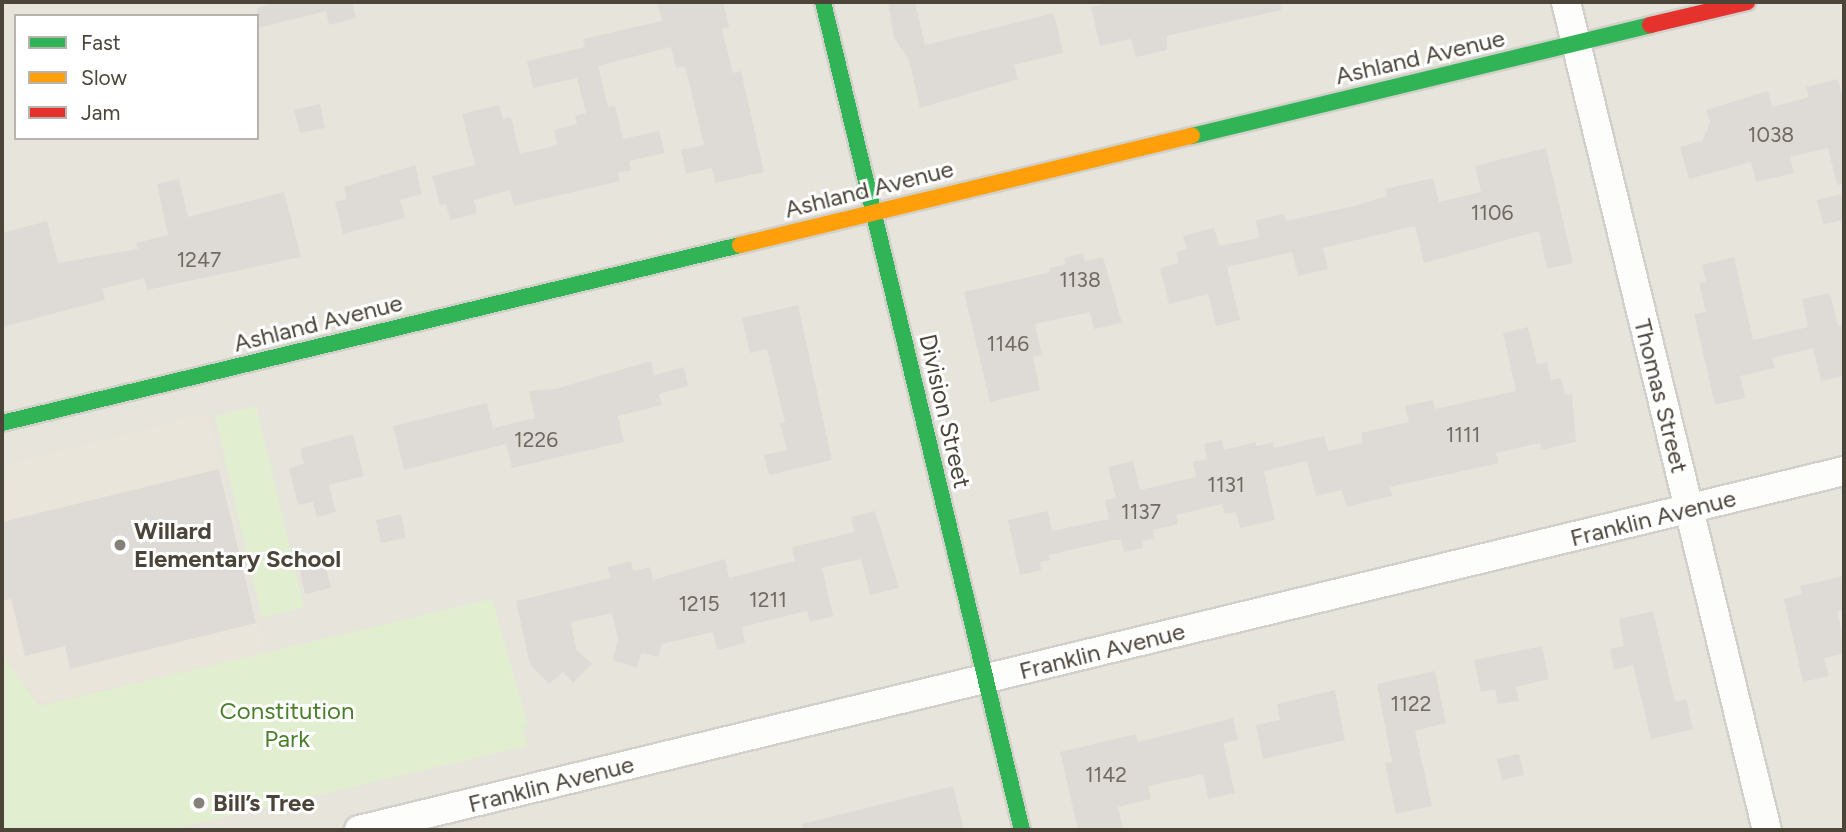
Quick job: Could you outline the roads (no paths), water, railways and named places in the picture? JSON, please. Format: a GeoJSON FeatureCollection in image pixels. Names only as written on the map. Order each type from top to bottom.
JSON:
{"type":"FeatureCollection","features":[{"type":"Feature","properties":{"kind":"street","name":"Division Street"},"geometry":{"type":"LineString","coordinates":[[823,2],[1022,830]]}},
{"type":"Feature","properties":{"kind":"street","name":"Thomas Street"},"geometry":{"type":"LineString","coordinates":[[1566,2],[1767,830]]}},
{"type":"Feature","properties":{"kind":"street","name":"Ashland Avenue"},"geometry":{"type":"LineString","coordinates":[[2,423],[1747,2]]}},
{"type":"Feature","properties":{"kind":"street","name":"Franklin Avenue"},"geometry":{"type":"LineString","coordinates":[[359,830],[1844,471]]}},
{"type":"Feature","properties":{"kind":"place","name":"Willard Elementary School"},"geometry":{"type":"Point","coordinates":[120,545]}},
{"type":"Feature","properties":{"kind":"place","name":"Bill’s Tree"},"geometry":{"type":"Point","coordinates":[199,803]}},
{"type":"Feature","properties":{"kind":"park label","name":"Constitution Park"},"geometry":{"type":"Point","coordinates":[287,725]}}]}
